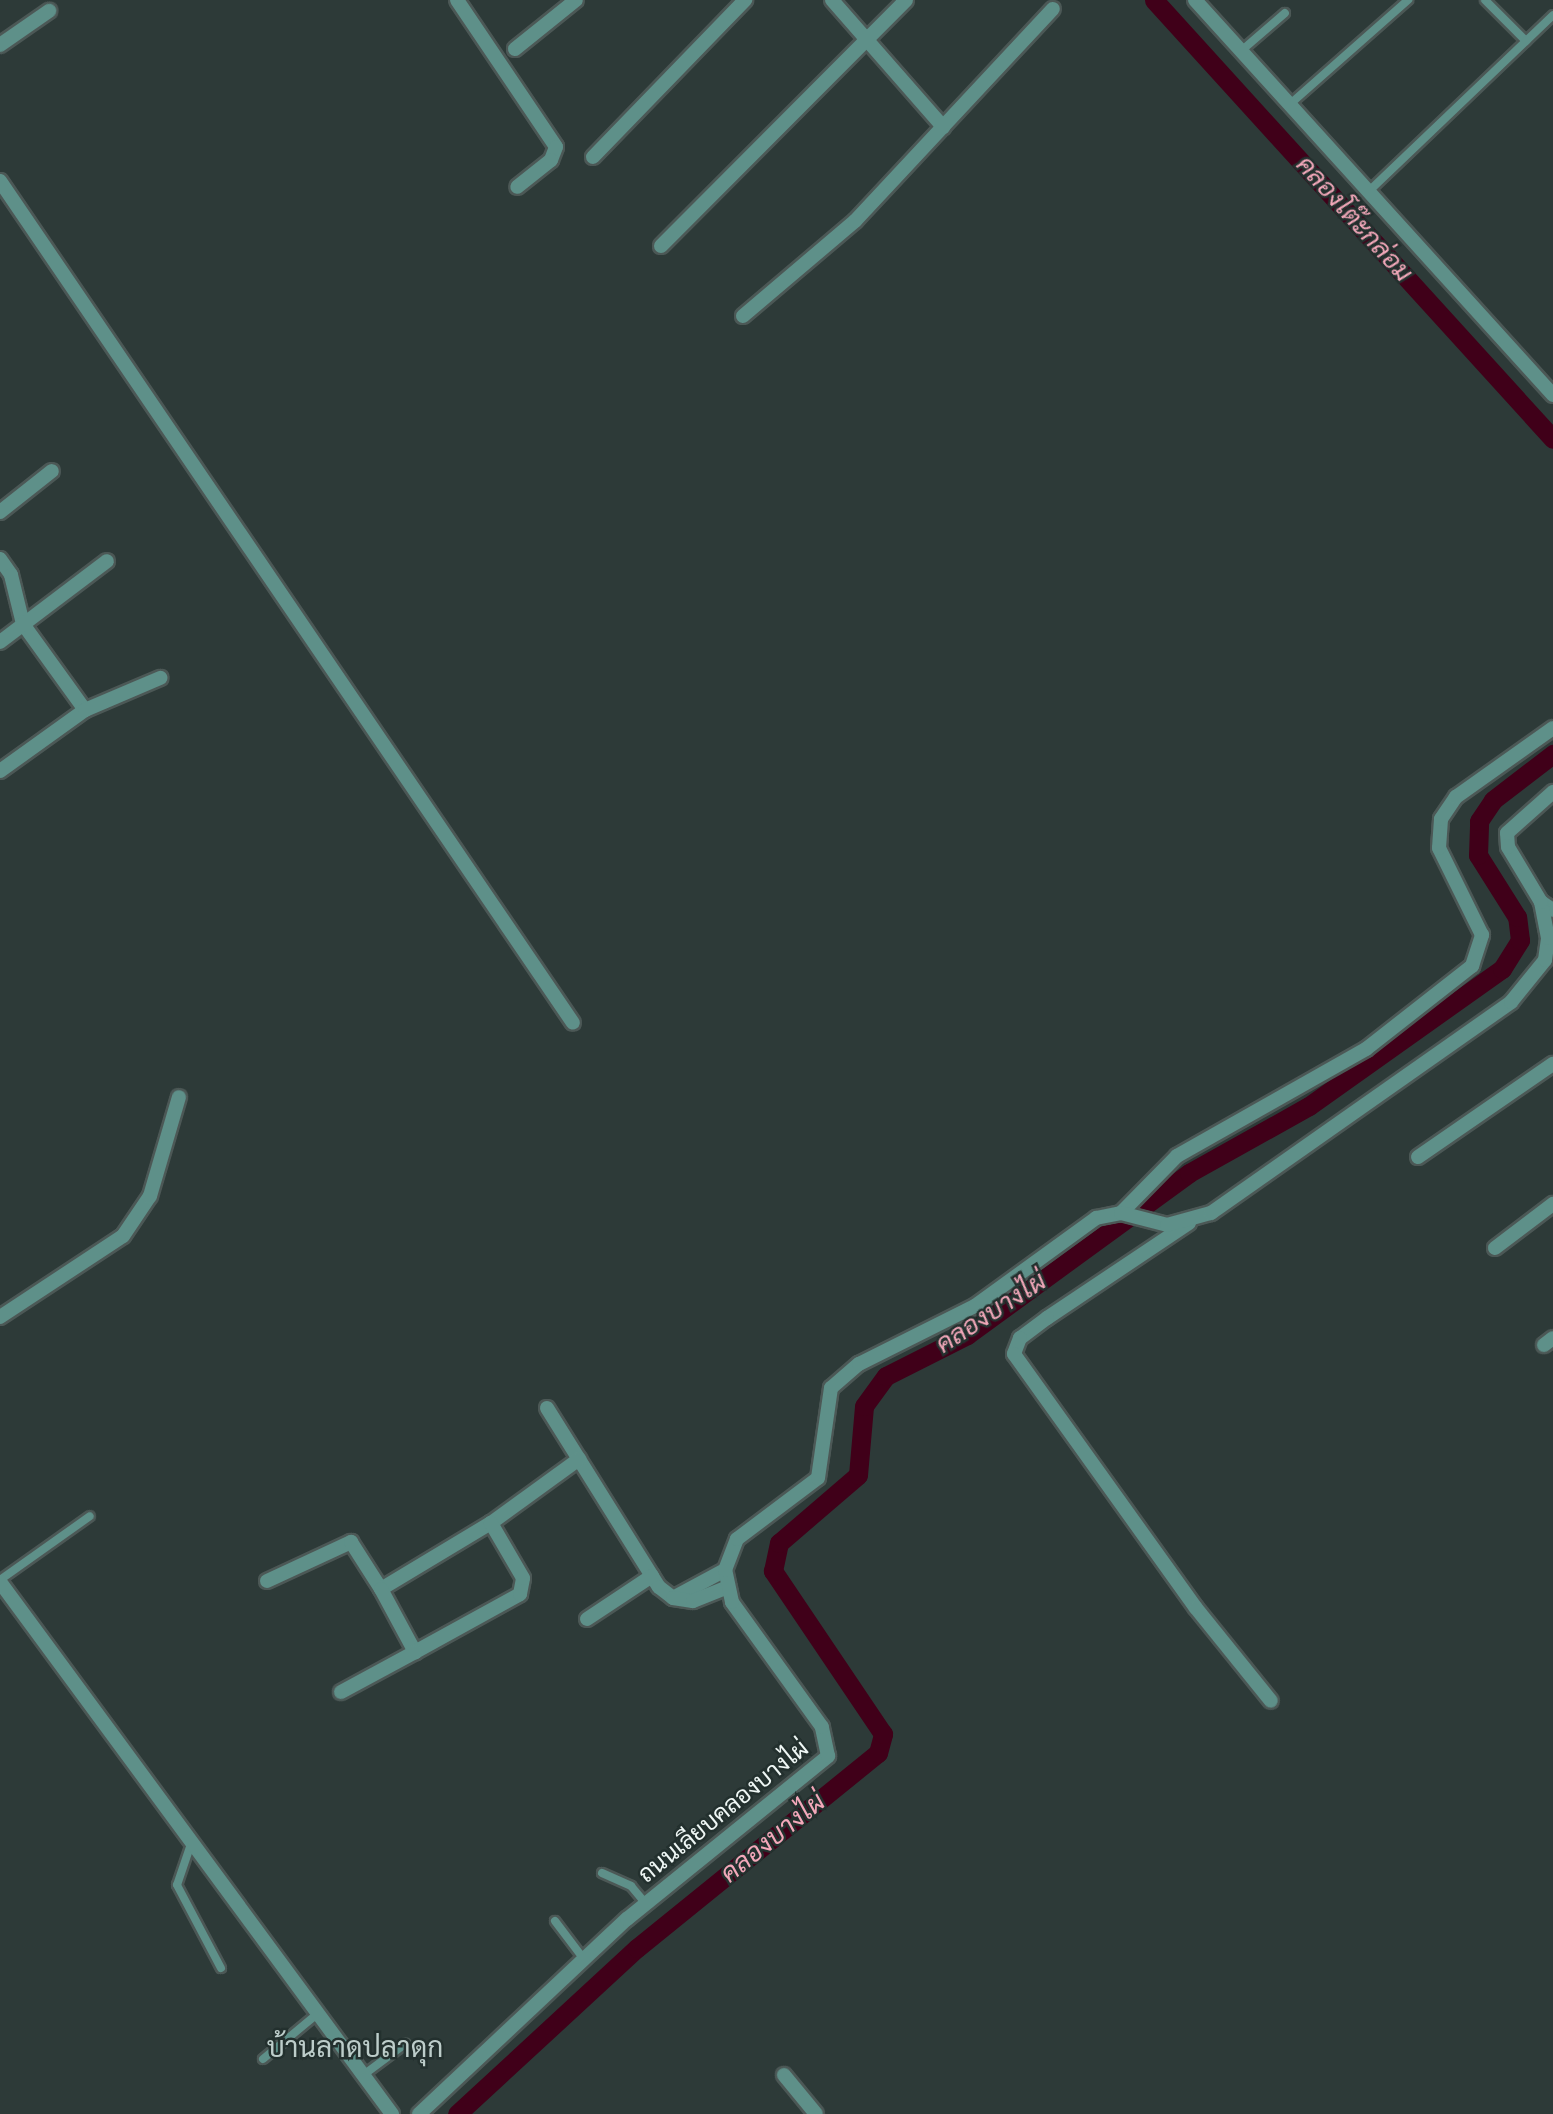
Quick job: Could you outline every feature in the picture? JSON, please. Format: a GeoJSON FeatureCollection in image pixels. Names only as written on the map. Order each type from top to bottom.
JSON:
{"type":"FeatureCollection","features":[{"type":"Feature","properties":{"kind":"street"},"geometry":{"type":"LineString","coordinates":[[457,0],[555,147],[551,160],[517,187]]}},
{"type":"Feature","properties":{"kind":"street"},"geometry":{"type":"LineString","coordinates":[[516,49],[576,0]]}},
{"type":"Feature","properties":{"kind":"street"},"geometry":{"type":"LineString","coordinates":[[593,157],[745,0]]}},
{"type":"Feature","properties":{"kind":"street"},"geometry":{"type":"LineString","coordinates":[[832,0],[943,127]]}},
{"type":"Feature","properties":{"kind":"street"},"geometry":{"type":"LineString","coordinates":[[661,246],[906,0]]}},
{"type":"Feature","properties":{"kind":"street"},"geometry":{"type":"LineString","coordinates":[[1195,0],[1553,395]]}},
{"type":"Feature","properties":{"kind":"street"},"geometry":{"type":"LineString","coordinates":[[743,316],[855,221],[1053,9]]}},
{"type":"Feature","properties":{"kind":"street"},"geometry":{"type":"LineString","coordinates":[[0,45],[49,10]]}},
{"type":"Feature","properties":{"kind":"street"},"geometry":{"type":"LineString","coordinates":[[0,181],[573,1023]]}},
{"type":"Feature","properties":{"kind":"street"},"geometry":{"type":"LineString","coordinates":[[0,512],[52,471]]}},
{"type":"Feature","properties":{"kind":"street"},"geometry":{"type":"LineString","coordinates":[[0,559],[11,575],[23,624],[85,710]]}},
{"type":"Feature","properties":{"kind":"street"},"geometry":{"type":"LineString","coordinates":[[0,642],[107,561]]}},
{"type":"Feature","properties":{"kind":"street"},"geometry":{"type":"LineString","coordinates":[[0,771],[85,710],[160,678]]}},
{"type":"Feature","properties":{"kind":"street"},"geometry":{"type":"LineString","coordinates":[[1125,1213],[1177,1156],[1366,1049],[1472,966],[1482,936],[1439,848],[1441,819],[1456,797],[1553,728]]}},
{"type":"Feature","properties":{"kind":"street"},"geometry":{"type":"LineString","coordinates":[[1271,1701],[1196,1608],[1014,1354],[1020,1338],[1511,1002],[1549,959],[1547,906],[1508,847],[1507,833],[1553,792]]}},
{"type":"Feature","properties":{"kind":"street"},"geometry":{"type":"LineString","coordinates":[[1419,1157],[1553,1064]]}},
{"type":"Feature","properties":{"kind":"street"},"geometry":{"type":"LineString","coordinates":[[0,1317],[124,1236],[150,1196],[178,1097]]}},
{"type":"Feature","properties":{"kind":"street"},"geometry":{"type":"LineString","coordinates":[[1495,1248],[1553,1204]]}},
{"type":"Feature","properties":{"kind":"street"},"geometry":{"type":"LineString","coordinates":[[673,1598],[724,1570],[737,1539],[818,1478],[828,1394],[837,1382],[975,1306],[1096,1218],[1125,1213],[1149,1221],[1189,1223]]}},
{"type":"Feature","properties":{"kind":"street"},"geometry":{"type":"LineString","coordinates":[[547,1408],[652,1576],[673,1598],[693,1601],[727,1587]]}},
{"type":"Feature","properties":{"kind":"street"},"geometry":{"type":"LineString","coordinates":[[381,1589],[491,1523],[579,1459]]}},
{"type":"Feature","properties":{"kind":"street"},"geometry":{"type":"LineString","coordinates":[[341,1692],[520,1594],[523,1578],[491,1523]]}},
{"type":"Feature","properties":{"kind":"street"},"geometry":{"type":"LineString","coordinates":[[267,1581],[351,1542],[381,1589],[415,1652]]}},
{"type":"Feature","properties":{"kind":"street","name":"ถนนเลียบคลองบางไผ่"},"geometry":{"type":"LineString","coordinates":[[419,2114],[583,1958],[828,1756],[822,1727],[727,1587],[724,1570]]}},
{"type":"Feature","properties":{"kind":"street"},"geometry":{"type":"LineString","coordinates":[[587,1619],[652,1576]]}},
{"type":"Feature","properties":{"kind":"street"},"geometry":{"type":"LineString","coordinates":[[0,1581],[192,1840],[316,2015],[392,2114]]}},
{"type":"Feature","properties":{"kind":"street"},"geometry":{"type":"LineString","coordinates":[[784,2075],[816,2114]]}},
{"type":"Feature","properties":{"kind":"lane"},"geometry":{"type":"LineString","coordinates":[[1289,105],[1408,0]]}},
{"type":"Feature","properties":{"kind":"lane"},"geometry":{"type":"LineString","coordinates":[[1485,0],[1526,41]]}},
{"type":"Feature","properties":{"kind":"lane"},"geometry":{"type":"LineString","coordinates":[[1241,51],[1285,13]]}},
{"type":"Feature","properties":{"kind":"lane"},"geometry":{"type":"LineString","coordinates":[[1368,192],[1553,15]]}},
{"type":"Feature","properties":{"kind":"lane"},"geometry":{"type":"LineString","coordinates":[[0,1581],[90,1516]]}},
{"type":"Feature","properties":{"kind":"lane"},"geometry":{"type":"LineString","coordinates":[[192,1840],[177,1885],[221,1968]]}},
{"type":"Feature","properties":{"kind":"lane"},"geometry":{"type":"LineString","coordinates":[[602,1873],[631,1886],[646,1904]]}},
{"type":"Feature","properties":{"kind":"lane"},"geometry":{"type":"LineString","coordinates":[[555,1921],[583,1958]]}},
{"type":"Feature","properties":{"kind":"lane"},"geometry":{"type":"LineString","coordinates":[[263,2059],[316,2015]]}},
{"type":"Feature","properties":{"kind":"lane"},"geometry":{"type":"LineString","coordinates":[[362,2076],[405,2043]]}},
{"type":"Feature","properties":{"kind":"waterway","name":"คลองโต๊ะกล่อม"},"geometry":{"type":"LineString","coordinates":[[1154,0],[1553,439]]}},
{"type":"Feature","properties":{"kind":"waterway","name":"คลองบางไผ่"},"geometry":{"type":"LineString","coordinates":[[457,2114],[637,1948],[878,1753],[883,1734],[773,1571],[779,1543],[858,1475],[864,1406],[886,1376],[967,1335],[1189,1173],[1309,1106],[1502,969],[1520,940],[1517,917],[1478,855],[1479,821],[1493,800],[1553,754]]}},
{"type":"Feature","properties":{"kind":"district","name":"บ้านลาดปลาดุก"},"geometry":{"type":"Point","coordinates":[355,2048]}}]}
